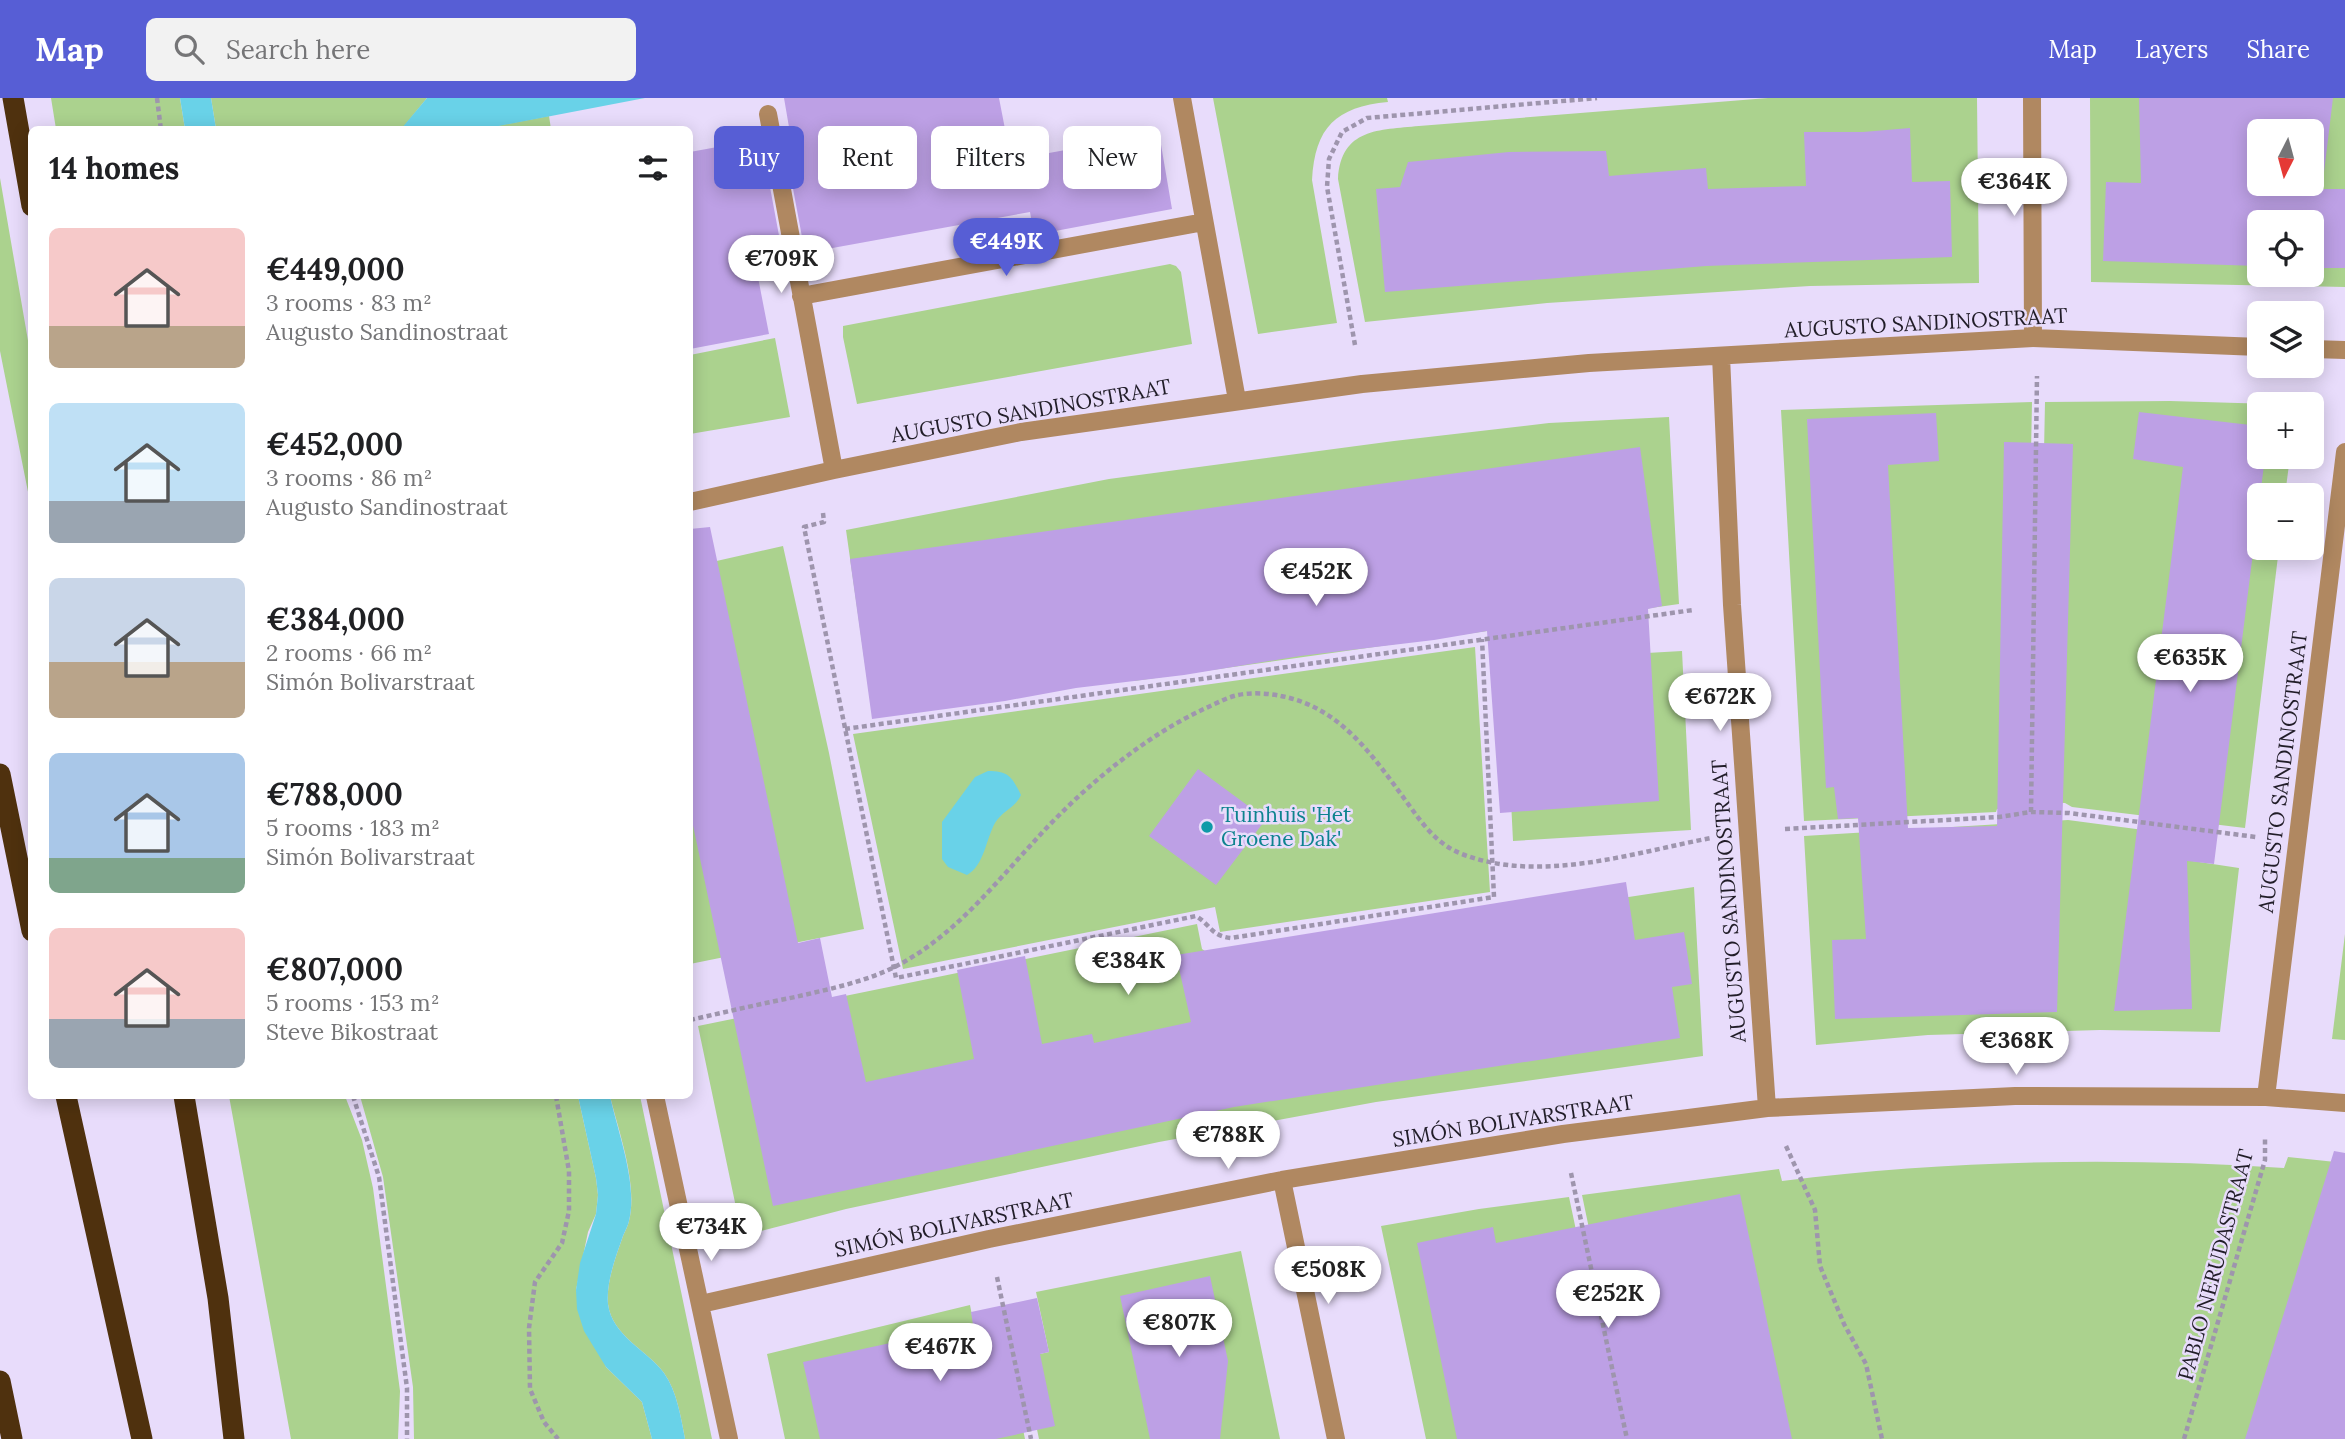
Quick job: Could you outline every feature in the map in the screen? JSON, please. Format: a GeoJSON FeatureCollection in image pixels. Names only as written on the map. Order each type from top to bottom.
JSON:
{"type":"FeatureCollection","features":[{"type":"Feature","properties":{"kind":"highway"},"geometry":{"type":"LineString","coordinates":[[13,98],[28,183]]}},
{"type":"Feature","properties":{"kind":"highway"},"geometry":{"type":"LineString","coordinates":[[0,774],[28,911]]}},
{"type":"Feature","properties":{"kind":"highway"},"geometry":{"type":"LineString","coordinates":[[67,1099],[142,1439]]}},
{"type":"Feature","properties":{"kind":"highway"},"geometry":{"type":"LineString","coordinates":[[185,1099],[218,1298],[234,1439]]}},
{"type":"Feature","properties":{"kind":"highway"},"geometry":{"type":"LineString","coordinates":[[0,1381],[12,1439]]}},
{"type":"Feature","properties":{"kind":"street"},"geometry":{"type":"LineString","coordinates":[[1182,98],[1237,400]]}},
{"type":"Feature","properties":{"kind":"street"},"geometry":{"type":"LineString","coordinates":[[2032,98],[2033,338]]}},
{"type":"Feature","properties":{"kind":"street"},"geometry":{"type":"LineString","coordinates":[[768,114],[834,470]]}},
{"type":"Feature","properties":{"kind":"street"},"geometry":{"type":"LineString","coordinates":[[801,296],[1204,222]]}},
{"type":"Feature","properties":{"kind":"street","name":"AUGUSTO SANDINOSTRAAT"},"geometry":{"type":"LineString","coordinates":[[693,501],[1021,432],[1362,384],[1588,363],[2033,338],[2247,346]]}},
{"type":"Feature","properties":{"kind":"street"},"geometry":{"type":"LineString","coordinates":[[2324,349],[2345,350]]}},
{"type":"Feature","properties":{"kind":"street","name":"AUGUSTO SANDINOSTRAAT"},"geometry":{"type":"LineString","coordinates":[[1721,356],[1732,605],[1767,1108]]}},
{"type":"Feature","properties":{"kind":"street","name":"AUGUSTO SANDINOSTRAAT"},"geometry":{"type":"LineString","coordinates":[[2266,1097],[2345,452]]}},
{"type":"Feature","properties":{"kind":"street","name":"SIMÓN BOLIVARSTRAAT"},"geometry":{"type":"LineString","coordinates":[[701,1304],[989,1238],[1282,1180],[1563,1135],[1767,1108],[2015,1096],[2266,1097],[2345,1103]]}},
{"type":"Feature","properties":{"kind":"street"},"geometry":{"type":"LineString","coordinates":[[656,1099],[729,1439]]}},
{"type":"Feature","properties":{"kind":"street"},"geometry":{"type":"LineString","coordinates":[[1282,1180],[1336,1439]]}},
{"type":"Feature","properties":{"kind":"path"},"geometry":{"type":"LineString","coordinates":[[157,98],[160,126]]}},
{"type":"Feature","properties":{"kind":"path"},"geometry":{"type":"LineString","coordinates":[[1362,384],[1327,187],[1329,159],[1342,132],[1367,118],[1597,98]]}},
{"type":"Feature","properties":{"kind":"path"},"geometry":{"type":"LineString","coordinates":[[2031,812],[2038,389],[2033,338]]}},
{"type":"Feature","properties":{"kind":"path"},"geometry":{"type":"LineString","coordinates":[[834,470],[821,496],[824,522],[804,527],[896,978],[1196,916],[1214,933],[1231,938],[1494,897],[1482,639]]}},
{"type":"Feature","properties":{"kind":"path"},"geometry":{"type":"LineString","coordinates":[[845,729],[1732,605]]}},
{"type":"Feature","properties":{"kind":"path"},"geometry":{"type":"LineString","coordinates":[[693,1019],[845,986],[894,968],[912,958],[959,922],[1052,822],[1134,751],[1182,719],[1234,696],[1268,693],[1302,700],[1327,713],[1344,726],[1376,761],[1435,839],[1459,853],[1492,864],[1543,866],[1593,861],[1746,832],[1999,817],[2031,812],[2069,813],[2256,837],[2259,812],[2300,817]]}},
{"type":"Feature","properties":{"kind":"path","name":"PABLO NERUDASTRAAT"},"geometry":{"type":"LineString","coordinates":[[2184,1439],[2265,1160],[2266,1097]]}},
{"type":"Feature","properties":{"kind":"path"},"geometry":{"type":"LineString","coordinates":[[354,1099],[379,1177],[407,1388],[407,1439]]}},
{"type":"Feature","properties":{"kind":"path"},"geometry":{"type":"LineString","coordinates":[[557,1099],[569,1171],[569,1211],[562,1243],[535,1282],[529,1328],[530,1390],[544,1422],[558,1439]]}},
{"type":"Feature","properties":{"kind":"path"},"geometry":{"type":"LineString","coordinates":[[1767,1108],[1815,1210],[1820,1266],[1844,1324],[1866,1364],[1881,1439]]}},
{"type":"Feature","properties":{"kind":"path"},"geometry":{"type":"LineString","coordinates":[[1563,1135],[1627,1439]]}},
{"type":"Feature","properties":{"kind":"path"},"geometry":{"type":"LineString","coordinates":[[989,1238],[1031,1439]]}},
{"type":"Feature","properties":{"kind":"green space"},"geometry":{"type":"Polygon","coordinates":[[[51,98],[180,98],[185,126],[56,126],[51,98]]]}},
{"type":"Feature","properties":{"kind":"green space"},"geometry":{"type":"Polygon","coordinates":[[[211,98],[427,98],[404,126],[216,126],[211,98]]]}},
{"type":"Feature","properties":{"kind":"green space"},"geometry":{"type":"Polygon","coordinates":[[[1213,98],[1387,98],[1388,102],[1355,109],[1332,123],[1318,146],[1314,162],[1312,180],[1337,323],[1258,334],[1213,98]]]}},
{"type":"Feature","properties":{"kind":"green space"},"geometry":{"type":"Polygon","coordinates":[[[1768,98],[1977,98],[1979,283],[1810,286],[1547,303],[1365,322],[1338,179],[1346,150],[1354,141],[1377,131],[1404,127],[1768,98]]]}},
{"type":"Feature","properties":{"kind":"green space"},"geometry":{"type":"Polygon","coordinates":[[[2090,98],[2345,98],[2345,287],[2324,287],[2324,210],[2247,210],[2247,285],[2091,282],[2090,98]]]}},
{"type":"Feature","properties":{"kind":"green space"},"geometry":{"type":"Polygon","coordinates":[[[549,116],[551,126],[496,126],[549,116]]]}},
{"type":"Feature","properties":{"kind":"green space"},"geometry":{"type":"Polygon","coordinates":[[[0,178],[28,341],[28,492],[0,351],[0,178]]]}},
{"type":"Feature","properties":{"kind":"green space"},"geometry":{"type":"Polygon","coordinates":[[[1170,264],[1181,272],[1192,344],[857,404],[843,326],[1170,264]]]}},
{"type":"Feature","properties":{"kind":"green space"},"geometry":{"type":"Polygon","coordinates":[[[775,338],[790,417],[693,433],[693,354],[775,338]]]}},
{"type":"Feature","properties":{"kind":"green space"},"geometry":{"type":"Polygon","coordinates":[[[2032,402],[2024,810],[1997,809],[1996,812],[1804,821],[1781,410],[2032,402]]]}},
{"type":"Feature","properties":{"kind":"green space"},"geometry":{"type":"Polygon","coordinates":[[[2045,402],[2247,403],[2247,469],[2288,469],[2287,483],[2247,483],[2247,560],[2278,560],[2245,828],[2072,807],[2065,803],[2037,802],[2045,402]]]}},
{"type":"Feature","properties":{"kind":"green space"},"geometry":{"type":"Polygon","coordinates":[[[1669,417],[1679,604],[1134,681],[1132,669],[871,706],[846,530],[1109,479],[1549,423],[1669,417]]]}},
{"type":"Feature","properties":{"kind":"green space"},"geometry":{"type":"Polygon","coordinates":[[[783,546],[829,753],[864,929],[693,963],[693,566],[783,546]]]}},
{"type":"Feature","properties":{"kind":"green space"},"geometry":{"type":"Polygon","coordinates":[[[1475,647],[1490,892],[1220,932],[1215,907],[903,969],[853,734],[1475,647]]]}},
{"type":"Feature","properties":{"kind":"green space"},"geometry":{"type":"Polygon","coordinates":[[[1682,651],[1691,830],[1513,841],[1504,661],[1682,651]]]}},
{"type":"Feature","properties":{"kind":"green space"},"geometry":{"type":"Polygon","coordinates":[[[2068,820],[2189,836],[2186,860],[2239,868],[2220,1032],[2100,1030],[1928,1035],[1816,1045],[1804,836],[2068,820]]]}},
{"type":"Feature","properties":{"kind":"green space"},"geometry":{"type":"Polygon","coordinates":[[[1694,887],[1703,1056],[1376,1102],[1159,1142],[846,1209],[742,1236],[698,1026],[1197,924],[1202,949],[1218,960],[1694,887]]]}},
{"type":"Feature","properties":{"kind":"green space"},"geometry":{"type":"Polygon","coordinates":[[[2345,934],[2345,1040],[2332,1039],[2345,934]]]}},
{"type":"Feature","properties":{"kind":"green space"},"geometry":{"type":"Polygon","coordinates":[[[230,1099],[346,1099],[362,1140],[373,1188],[400,1391],[398,1439],[291,1439],[230,1099]]]}},
{"type":"Feature","properties":{"kind":"green space"},"geometry":{"type":"Polygon","coordinates":[[[361,1099],[579,1099],[598,1195],[596,1214],[588,1232],[576,1290],[606,1367],[642,1402],[652,1439],[414,1439],[413,1387],[383,1177],[361,1099]]]}},
{"type":"Feature","properties":{"kind":"green space"},"geometry":{"type":"Polygon","coordinates":[[[611,1099],[641,1099],[712,1439],[685,1439],[678,1405],[664,1373],[623,1334],[611,1315],[608,1304],[610,1278],[631,1207],[626,1159],[611,1099]]]}},
{"type":"Feature","properties":{"kind":"green space"},"geometry":{"type":"Polygon","coordinates":[[[2288,1157],[2345,1163],[2345,1439],[1633,1439],[1582,1195],[1779,1169],[1782,1181],[1907,1169],[2033,1162],[2158,1162],[2284,1168],[2288,1157]]]}},
{"type":"Feature","properties":{"kind":"green space"},"geometry":{"type":"Polygon","coordinates":[[[1569,1197],[1620,1439],[1426,1439],[1381,1226],[1569,1197]]]}},
{"type":"Feature","properties":{"kind":"green space"},"geometry":{"type":"Polygon","coordinates":[[[1241,1251],[1280,1439],[1039,1439],[1022,1358],[1049,1352],[1036,1292],[1241,1251]]]}},
{"type":"Feature","properties":{"kind":"green space"},"geometry":{"type":"Polygon","coordinates":[[[970,1305],[982,1366],[1009,1361],[1025,1439],[785,1439],[767,1354],[970,1305]]]}},
{"type":"Feature","properties":{"kind":"water"},"geometry":{"type":"Polygon","coordinates":[[[180,98],[211,98],[216,126],[185,126],[180,98]]]}},
{"type":"Feature","properties":{"kind":"water"},"geometry":{"type":"Polygon","coordinates":[[[427,98],[645,98],[499,126],[404,126],[427,98]]]}},
{"type":"Feature","properties":{"kind":"water"},"geometry":{"type":"Polygon","coordinates":[[[988,771],[1009,776],[1021,795],[995,823],[981,859],[967,875],[948,867],[942,859],[942,822],[975,777],[988,771]]]}},
{"type":"Feature","properties":{"kind":"water"},"geometry":{"type":"Polygon","coordinates":[[[579,1099],[611,1099],[629,1175],[629,1223],[610,1278],[608,1304],[611,1315],[623,1334],[664,1373],[678,1405],[685,1439],[652,1439],[642,1402],[606,1367],[584,1331],[577,1309],[576,1290],[580,1263],[596,1214],[596,1178],[579,1099]]]}},
{"type":"Feature","properties":{"kind":"building"},"geometry":{"type":"Polygon","coordinates":[[[784,98],[999,98],[1004,126],[931,126],[931,189],[1049,189],[1049,153],[1063,151],[1063,189],[1161,189],[1161,145],[1172,209],[1034,235],[1030,212],[805,253],[793,189],[804,189],[804,126],[789,126],[784,98]]]}},
{"type":"Feature","properties":{"kind":"building"},"geometry":{"type":"Polygon","coordinates":[[[2139,98],[2333,98],[2324,172],[2324,119],[2247,119],[2247,196],[2324,196],[2324,189],[2345,189],[2345,268],[2324,268],[2324,210],[2247,210],[2247,266],[2103,261],[2106,182],[2141,183],[2139,98]]]}},
{"type":"Feature","properties":{"kind":"building"},"geometry":{"type":"Polygon","coordinates":[[[1910,128],[1912,182],[1950,181],[1952,257],[1706,266],[1385,292],[1376,189],[1400,187],[1408,162],[1509,152],[1606,151],[1609,176],[1706,168],[1708,189],[1806,186],[1804,132],[1863,132],[1910,128]]]}},
{"type":"Feature","properties":{"kind":"building"},"geometry":{"type":"Polygon","coordinates":[[[714,148],[714,189],[770,189],[783,257],[755,262],[769,334],[693,348],[693,151],[714,148]]]}},
{"type":"Feature","properties":{"kind":"building"},"geometry":{"type":"Polygon","coordinates":[[[2139,412],[2247,425],[2247,469],[2263,469],[2262,483],[2247,483],[2247,560],[2252,560],[2214,864],[2187,861],[2192,1009],[2114,1011],[2183,467],[2133,459],[2139,412]]]}},
{"type":"Feature","properties":{"kind":"building"},"geometry":{"type":"Polygon","coordinates":[[[1936,413],[1939,461],[1888,465],[1908,828],[1997,826],[2004,442],[2073,444],[2057,1012],[1835,1019],[1832,940],[1866,939],[1858,818],[1838,819],[1834,787],[1826,788],[1807,419],[1936,413]]]}},
{"type":"Feature","properties":{"kind":"building"},"geometry":{"type":"Polygon","coordinates":[[[1640,447],[1662,606],[1648,609],[1659,801],[1500,813],[1487,631],[872,719],[850,559],[1640,447]]]}},
{"type":"Feature","properties":{"kind":"building"},"geometry":{"type":"Polygon","coordinates":[[[710,527],[798,943],[820,938],[832,997],[846,994],[866,1082],[974,1059],[957,970],[1025,956],[1042,1044],[1092,1034],[1094,1043],[1191,1022],[1176,955],[1626,882],[1635,940],[1684,932],[1692,984],[1672,987],[1680,1038],[1234,1107],[773,1206],[693,825],[693,529],[710,527]]]}},
{"type":"Feature","properties":{"kind":"building","name":"Tuinhuis 'Het Groene Dak'"},"geometry":{"type":"Polygon","coordinates":[[[1198,769],[1266,819],[1216,885],[1149,836],[1198,769]]]}},
{"type":"Feature","properties":{"kind":"building"},"geometry":{"type":"Polygon","coordinates":[[[2334,1151],[2345,1153],[2345,1439],[2245,1439],[2334,1151]]]}},
{"type":"Feature","properties":{"kind":"building"},"geometry":{"type":"Polygon","coordinates":[[[1740,1194],[1792,1439],[1457,1439],[1417,1243],[1493,1227],[1496,1243],[1740,1194]]]}},
{"type":"Feature","properties":{"kind":"building"},"geometry":{"type":"Polygon","coordinates":[[[1210,1276],[1228,1361],[1220,1439],[1150,1439],[1120,1296],[1210,1276]]]}},
{"type":"Feature","properties":{"kind":"building"},"geometry":{"type":"Polygon","coordinates":[[[1037,1298],[1049,1352],[1040,1354],[1055,1426],[996,1439],[820,1439],[803,1362],[973,1325],[971,1312],[1037,1298]]]}},
{"type":"Feature","properties":{"kind":"place","name":"Tuinhuis 'Het Groene Dak'"},"geometry":{"type":"Point","coordinates":[1207,827]}}]}
